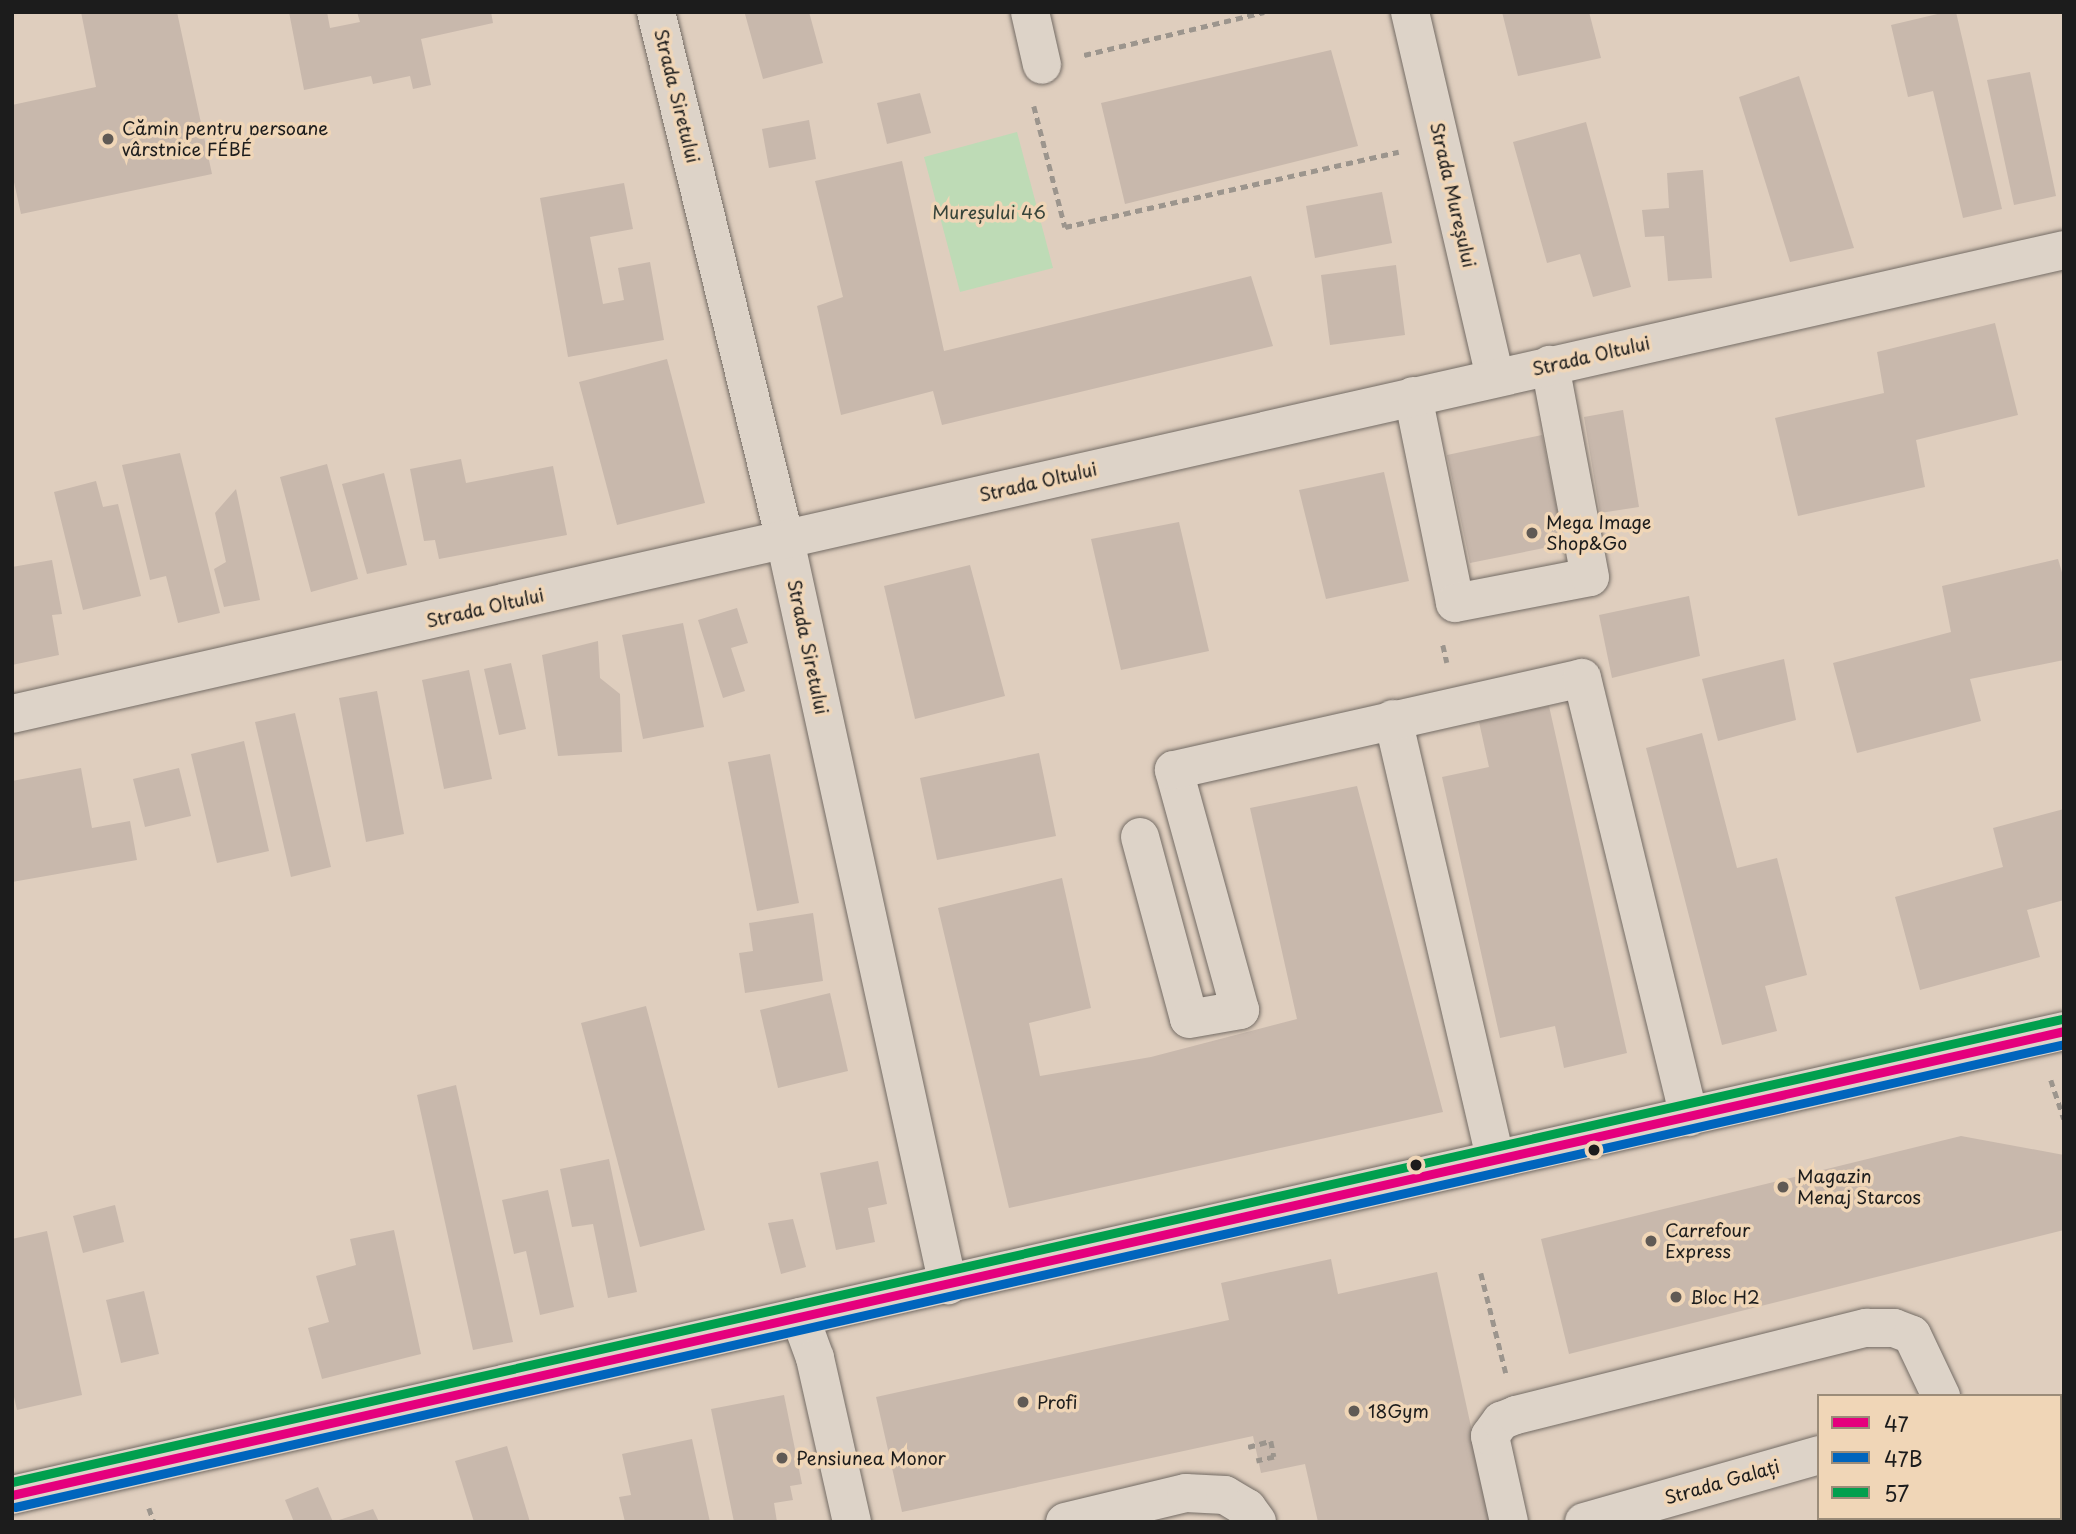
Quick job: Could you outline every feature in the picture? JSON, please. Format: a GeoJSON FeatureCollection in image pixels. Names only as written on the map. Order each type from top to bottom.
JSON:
{"type":"FeatureCollection","features":[{"type":"Feature","properties":{"kind":"street","name":"Strada Siretului"},"geometry":{"type":"LineString","coordinates":[[656,12],[785,540],[948,1285]]}},
{"type":"Feature","properties":{"kind":"street"},"geometry":{"type":"LineString","coordinates":[[1030,12],[1042,65]]}},
{"type":"Feature","properties":{"kind":"street","name":"Strada Mureșului"},"geometry":{"type":"LineString","coordinates":[[1410,12],[1495,377]]}},
{"type":"Feature","properties":{"kind":"street","name":"Strada Oltului"},"geometry":{"type":"LineString","coordinates":[[12,714],[2064,250]]}},
{"type":"Feature","properties":{"kind":"street"},"geometry":{"type":"LineString","coordinates":[[1413,396],[1455,603],[1590,578],[1550,365]]}},
{"type":"Feature","properties":{"kind":"street"},"geometry":{"type":"LineString","coordinates":[[1140,837],[1189,1019],[1240,1010],[1174,770],[1582,678],[1689,1117]]}},
{"type":"Feature","properties":{"kind":"street"},"geometry":{"type":"LineString","coordinates":[[1393,719],[1495,1159]]}},
{"type":"Feature","properties":{"kind":"street"},"geometry":{"type":"LineString","coordinates":[[12,1495],[2064,1031]]}},
{"type":"Feature","properties":{"kind":"street"},"geometry":{"type":"LineString","coordinates":[[800,1317],[815,1357],[852,1522]]}},
{"type":"Feature","properties":{"kind":"street"},"geometry":{"type":"LineString","coordinates":[[1509,1522],[1490,1436],[1501,1420],[1516,1415],[1867,1328],[1894,1328],[1912,1335],[1940,1394]]}},
{"type":"Feature","properties":{"kind":"street","name":"Strada Galați"},"geometry":{"type":"LineString","coordinates":[[1584,1522],[1817,1456]]}},
{"type":"Feature","properties":{"kind":"street"},"geometry":{"type":"LineString","coordinates":[[1065,1522],[1186,1493],[1225,1495],[1247,1508],[1257,1522]]}},
{"type":"Feature","properties":{"kind":"path"},"geometry":{"type":"LineString","coordinates":[[1264,12],[1025,68],[1065,227],[1440,143]]}},
{"type":"Feature","properties":{"kind":"path"},"geometry":{"type":"LineString","coordinates":[[1480,1273],[1507,1374]]}},
{"type":"Feature","properties":{"kind":"path"},"geometry":{"type":"LineString","coordinates":[[1248,1447],[1270,1441],[1274,1457],[1252,1461]]}},
{"type":"Feature","properties":{"kind":"green space","name":"Mureșului 46"},"geometry":{"type":"Polygon","coordinates":[[[1017,132],[1053,268],[960,292],[924,157],[1017,132]]]}},
{"type":"Feature","properties":{"kind":"building","name":"Cămin pentru persoane vârstnice FÉBÉ"},"geometry":{"type":"Polygon","coordinates":[[[81,12],[177,12],[212,174],[21,214],[12,173],[12,105],[96,87],[81,12]]]}},
{"type":"Feature","properties":{"kind":"building"},"geometry":{"type":"Polygon","coordinates":[[[289,12],[327,12],[330,28],[360,22],[357,12],[491,12],[493,23],[421,39],[431,85],[413,89],[410,76],[373,84],[371,76],[304,90],[289,12]]]}},
{"type":"Feature","properties":{"kind":"building"},"geometry":{"type":"Polygon","coordinates":[[[809,12],[823,63],[763,79],[745,14],[809,12]]]}},
{"type":"Feature","properties":{"kind":"building"},"geometry":{"type":"Polygon","coordinates":[[[1502,12],[1589,12],[1601,58],[1518,76],[1502,12]]]}},
{"type":"Feature","properties":{"kind":"building"},"geometry":{"type":"Polygon","coordinates":[[[1956,12],[2002,209],[1963,218],[1933,91],[1908,97],[1891,25],[1956,12]]]}},
{"type":"Feature","properties":{"kind":"building"},"geometry":{"type":"Polygon","coordinates":[[[1331,50],[1358,146],[1125,204],[1101,103],[1331,50]]]}},
{"type":"Feature","properties":{"kind":"building"},"geometry":{"type":"Polygon","coordinates":[[[2030,72],[2056,196],[2014,205],[1987,80],[2030,72]]]}},
{"type":"Feature","properties":{"kind":"building"},"geometry":{"type":"Polygon","coordinates":[[[1799,76],[1854,248],[1790,262],[1739,97],[1799,76]]]}},
{"type":"Feature","properties":{"kind":"building"},"geometry":{"type":"Polygon","coordinates":[[[920,93],[931,133],[887,144],[877,103],[920,93]]]}},
{"type":"Feature","properties":{"kind":"building"},"geometry":{"type":"Polygon","coordinates":[[[809,120],[816,159],[769,168],[762,129],[809,120]]]}},
{"type":"Feature","properties":{"kind":"building"},"geometry":{"type":"Polygon","coordinates":[[[1586,122],[1631,287],[1593,297],[1580,254],[1547,263],[1513,142],[1586,122]]]}},
{"type":"Feature","properties":{"kind":"building"},"geometry":{"type":"Polygon","coordinates":[[[902,161],[944,351],[1251,276],[1273,346],[942,425],[933,391],[841,415],[817,306],[843,297],[815,181],[902,161]]]}},
{"type":"Feature","properties":{"kind":"building"},"geometry":{"type":"Polygon","coordinates":[[[1703,170],[1712,278],[1668,281],[1664,236],[1645,237],[1642,210],[1669,208],[1667,173],[1703,170]]]}},
{"type":"Feature","properties":{"kind":"building"},"geometry":{"type":"Polygon","coordinates":[[[624,183],[633,229],[590,237],[603,304],[624,300],[618,268],[650,262],[664,340],[568,357],[540,198],[624,183]]]}},
{"type":"Feature","properties":{"kind":"building"},"geometry":{"type":"Polygon","coordinates":[[[1382,192],[1392,243],[1315,258],[1306,206],[1382,192]]]}},
{"type":"Feature","properties":{"kind":"building"},"geometry":{"type":"Polygon","coordinates":[[[1396,265],[1405,335],[1330,345],[1321,275],[1396,265]]]}},
{"type":"Feature","properties":{"kind":"building"},"geometry":{"type":"Polygon","coordinates":[[[1995,323],[2018,415],[1916,440],[1925,487],[1798,516],[1775,418],[1884,393],[1877,352],[1995,323]]]}},
{"type":"Feature","properties":{"kind":"building"},"geometry":{"type":"Polygon","coordinates":[[[667,359],[705,503],[617,525],[579,382],[667,359]]]}},
{"type":"Feature","properties":{"kind":"building"},"geometry":{"type":"Polygon","coordinates":[[[1623,410],[1639,507],[1600,513],[1584,417],[1623,410]]]}},
{"type":"Feature","properties":{"kind":"building"},"geometry":{"type":"Polygon","coordinates":[[[1542,435],[1564,544],[1470,563],[1447,455],[1542,435]]]}},
{"type":"Feature","properties":{"kind":"building"},"geometry":{"type":"Polygon","coordinates":[[[180,453],[220,613],[178,623],[166,576],[150,580],[122,465],[180,453]]]}},
{"type":"Feature","properties":{"kind":"building"},"geometry":{"type":"Polygon","coordinates":[[[461,459],[466,483],[553,466],[567,535],[439,559],[435,540],[424,541],[410,469],[461,459]]]}},
{"type":"Feature","properties":{"kind":"building"},"geometry":{"type":"Polygon","coordinates":[[[327,464],[358,579],[311,592],[280,477],[327,464]]]}},
{"type":"Feature","properties":{"kind":"building"},"geometry":{"type":"Polygon","coordinates":[[[1384,472],[1409,581],[1326,599],[1299,490],[1384,472]]]}},
{"type":"Feature","properties":{"kind":"building"},"geometry":{"type":"Polygon","coordinates":[[[384,473],[407,565],[367,574],[342,484],[384,473]]]}},
{"type":"Feature","properties":{"kind":"building"},"geometry":{"type":"Polygon","coordinates":[[[96,481],[103,507],[118,504],[141,596],[83,610],[54,492],[96,481]]]}},
{"type":"Feature","properties":{"kind":"building"},"geometry":{"type":"Polygon","coordinates":[[[236,489],[260,600],[224,607],[214,569],[226,562],[215,513],[236,489]]]}},
{"type":"Feature","properties":{"kind":"building"},"geometry":{"type":"Polygon","coordinates":[[[1179,522],[1209,651],[1121,670],[1091,539],[1179,522]]]}},
{"type":"Feature","properties":{"kind":"building"},"geometry":{"type":"Polygon","coordinates":[[[2058,559],[2064,579],[2064,660],[1970,679],[1981,721],[1857,753],[1833,663],[1951,632],[1942,586],[2058,559]]]}},
{"type":"Feature","properties":{"kind":"building"},"geometry":{"type":"Polygon","coordinates":[[[52,560],[62,614],[52,615],[59,655],[12,665],[12,567],[52,560]]]}},
{"type":"Feature","properties":{"kind":"building"},"geometry":{"type":"Polygon","coordinates":[[[970,565],[1005,696],[915,719],[884,586],[970,565]]]}},
{"type":"Feature","properties":{"kind":"building"},"geometry":{"type":"Polygon","coordinates":[[[1689,596],[1700,656],[1612,678],[1599,615],[1689,596]]]}},
{"type":"Feature","properties":{"kind":"building"},"geometry":{"type":"Polygon","coordinates":[[[737,608],[748,643],[731,648],[745,691],[723,698],[698,620],[737,608]]]}},
{"type":"Feature","properties":{"kind":"building"},"geometry":{"type":"Polygon","coordinates":[[[683,623],[704,727],[643,739],[622,635],[683,623]]]}},
{"type":"Feature","properties":{"kind":"building"},"geometry":{"type":"Polygon","coordinates":[[[598,641],[600,678],[620,694],[622,752],[558,756],[542,655],[598,641]]]}},
{"type":"Feature","properties":{"kind":"building"},"geometry":{"type":"Polygon","coordinates":[[[1784,659],[1796,720],[1718,741],[1702,679],[1784,659]]]}},
{"type":"Feature","properties":{"kind":"building"},"geometry":{"type":"Polygon","coordinates":[[[511,663],[526,729],[499,735],[484,669],[511,663]]]}},
{"type":"Feature","properties":{"kind":"building"},"geometry":{"type":"Polygon","coordinates":[[[469,670],[492,779],[444,789],[422,680],[469,670]]]}},
{"type":"Feature","properties":{"kind":"building"},"geometry":{"type":"Polygon","coordinates":[[[377,691],[404,834],[366,842],[339,698],[377,691]]]}},
{"type":"Feature","properties":{"kind":"building"},"geometry":{"type":"Polygon","coordinates":[[[1549,706],[1627,1053],[1564,1068],[1555,1026],[1500,1038],[1442,777],[1489,767],[1479,722],[1549,706]]]}},
{"type":"Feature","properties":{"kind":"building"},"geometry":{"type":"Polygon","coordinates":[[[295,713],[331,867],[291,877],[255,722],[295,713]]]}},
{"type":"Feature","properties":{"kind":"building"},"geometry":{"type":"Polygon","coordinates":[[[1702,733],[1737,868],[1777,858],[1807,975],[1765,986],[1777,1031],[1722,1045],[1646,748],[1702,733]]]}},
{"type":"Feature","properties":{"kind":"building"},"geometry":{"type":"Polygon","coordinates":[[[244,741],[269,851],[217,863],[191,754],[244,741]]]}},
{"type":"Feature","properties":{"kind":"building"},"geometry":{"type":"Polygon","coordinates":[[[1039,753],[1056,836],[937,860],[920,778],[1039,753]]]}},
{"type":"Feature","properties":{"kind":"building"},"geometry":{"type":"Polygon","coordinates":[[[770,754],[799,903],[757,911],[728,762],[770,754]]]}},
{"type":"Feature","properties":{"kind":"building"},"geometry":{"type":"Polygon","coordinates":[[[81,768],[92,828],[130,821],[137,860],[12,882],[12,781],[81,768]]]}},
{"type":"Feature","properties":{"kind":"building"},"geometry":{"type":"Polygon","coordinates":[[[179,768],[191,816],[145,827],[133,779],[179,768]]]}},
{"type":"Feature","properties":{"kind":"building"},"geometry":{"type":"Polygon","coordinates":[[[1357,786],[1443,1112],[1009,1208],[938,908],[1062,878],[1091,1008],[1029,1023],[1040,1076],[1151,1057],[1297,1019],[1250,808],[1357,786]]]}},
{"type":"Feature","properties":{"kind":"building"},"geometry":{"type":"Polygon","coordinates":[[[2064,809],[2064,900],[2027,910],[2040,957],[1920,990],[1895,897],[2003,867],[1993,828],[2064,809]]]}},
{"type":"Feature","properties":{"kind":"building"},"geometry":{"type":"Polygon","coordinates":[[[813,913],[823,981],[745,993],[739,953],[753,951],[749,923],[813,913]]]}},
{"type":"Feature","properties":{"kind":"building"},"geometry":{"type":"Polygon","coordinates":[[[830,993],[848,1071],[778,1088],[760,1010],[830,993]]]}},
{"type":"Feature","properties":{"kind":"building"},"geometry":{"type":"Polygon","coordinates":[[[646,1006],[705,1230],[640,1247],[581,1023],[646,1006]]]}},
{"type":"Feature","properties":{"kind":"building"},"geometry":{"type":"Polygon","coordinates":[[[456,1085],[513,1342],[473,1350],[417,1095],[456,1085]]]}},
{"type":"Feature","properties":{"kind":"building","name":"Bloc H2"},"geometry":{"type":"Polygon","coordinates":[[[1961,1136],[2064,1155],[2064,1230],[1569,1354],[1541,1239],[1961,1136]]]}},
{"type":"Feature","properties":{"kind":"building"},"geometry":{"type":"Polygon","coordinates":[[[609,1159],[637,1292],[608,1298],[593,1224],[572,1227],[560,1169],[609,1159]]]}},
{"type":"Feature","properties":{"kind":"building"},"geometry":{"type":"Polygon","coordinates":[[[878,1161],[887,1204],[868,1208],[875,1242],[836,1250],[820,1173],[878,1161]]]}},
{"type":"Feature","properties":{"kind":"building"},"geometry":{"type":"Polygon","coordinates":[[[548,1190],[574,1307],[540,1315],[526,1251],[514,1254],[502,1200],[548,1190]]]}},
{"type":"Feature","properties":{"kind":"building"},"geometry":{"type":"Polygon","coordinates":[[[115,1205],[124,1242],[83,1253],[73,1216],[115,1205]]]}},
{"type":"Feature","properties":{"kind":"building"},"geometry":{"type":"Polygon","coordinates":[[[793,1219],[806,1267],[781,1274],[768,1223],[793,1219]]]}},
{"type":"Feature","properties":{"kind":"building"},"geometry":{"type":"Polygon","coordinates":[[[394,1230],[421,1354],[322,1379],[308,1328],[329,1322],[316,1276],[356,1265],[350,1239],[394,1230]]]}},
{"type":"Feature","properties":{"kind":"building"},"geometry":{"type":"Polygon","coordinates":[[[47,1231],[82,1395],[17,1410],[12,1388],[12,1239],[47,1231]]]}},
{"type":"Feature","properties":{"kind":"building"},"geometry":{"type":"Polygon","coordinates":[[[1331,1259],[1338,1294],[1437,1272],[1492,1522],[1318,1522],[1305,1464],[1261,1473],[1253,1436],[902,1512],[876,1397],[1229,1320],[1221,1283],[1331,1259]]]}},
{"type":"Feature","properties":{"kind":"building"},"geometry":{"type":"Polygon","coordinates":[[[144,1291],[159,1354],[121,1363],[106,1300],[144,1291]]]}},
{"type":"Feature","properties":{"kind":"building"},"geometry":{"type":"Polygon","coordinates":[[[784,1395],[802,1484],[790,1486],[793,1500],[774,1503],[777,1522],[734,1522],[711,1409],[784,1395]]]}},
{"type":"Feature","properties":{"kind":"building"},"geometry":{"type":"Polygon","coordinates":[[[692,1439],[710,1522],[625,1522],[619,1497],[631,1495],[622,1454],[692,1439]]]}},
{"type":"Feature","properties":{"kind":"building"},"geometry":{"type":"Polygon","coordinates":[[[507,1446],[530,1522],[474,1522],[455,1461],[507,1446]]]}},
{"type":"Feature","properties":{"kind":"building"},"geometry":{"type":"Polygon","coordinates":[[[318,1487],[333,1522],[294,1522],[285,1500],[318,1487]]]}},
{"type":"Feature","properties":{"kind":"building"},"geometry":{"type":"Polygon","coordinates":[[[373,1509],[379,1522],[336,1522],[336,1521],[373,1509]]]}},
{"type":"Feature","properties":{"kind":"building"},"geometry":{"type":"Polygon","coordinates":[[[1946,1520],[2049,1522],[1946,1522],[1946,1520]]]}},
{"type":"Feature","properties":{"kind":"transit line","name":"57"},"geometry":{"type":"LineString","coordinates":[[12,1482],[2061,1019]]}},
{"type":"Feature","properties":{"kind":"transit line","name":"47"},"geometry":{"type":"LineString","coordinates":[[12,1495],[2064,1031]]}},
{"type":"Feature","properties":{"kind":"transit line","name":"47B"},"geometry":{"type":"LineString","coordinates":[[15,1507],[2064,1044]]}},
{"type":"Feature","properties":{"kind":"place","name":"Cămin pentru persoane vârstnice FÉBÉ"},"geometry":{"type":"Point","coordinates":[108,139]}},
{"type":"Feature","properties":{"kind":"place","name":"Mega Image Shop&Go"},"geometry":{"type":"Point","coordinates":[1532,533]}},
{"type":"Feature","properties":{"kind":"place","name":"Magazin Menaj Starcos"},"geometry":{"type":"Point","coordinates":[1783,1187]}},
{"type":"Feature","properties":{"kind":"place","name":"Carrefour Express"},"geometry":{"type":"Point","coordinates":[1651,1241]}},
{"type":"Feature","properties":{"kind":"place","name":"Bloc H2"},"geometry":{"type":"Point","coordinates":[1676,1297]}},
{"type":"Feature","properties":{"kind":"place","name":"Profi"},"geometry":{"type":"Point","coordinates":[1023,1402]}},
{"type":"Feature","properties":{"kind":"place","name":"18Gym"},"geometry":{"type":"Point","coordinates":[1354,1411]}},
{"type":"Feature","properties":{"kind":"place","name":"Pensiunea Monor"},"geometry":{"type":"Point","coordinates":[782,1458]}}]}
